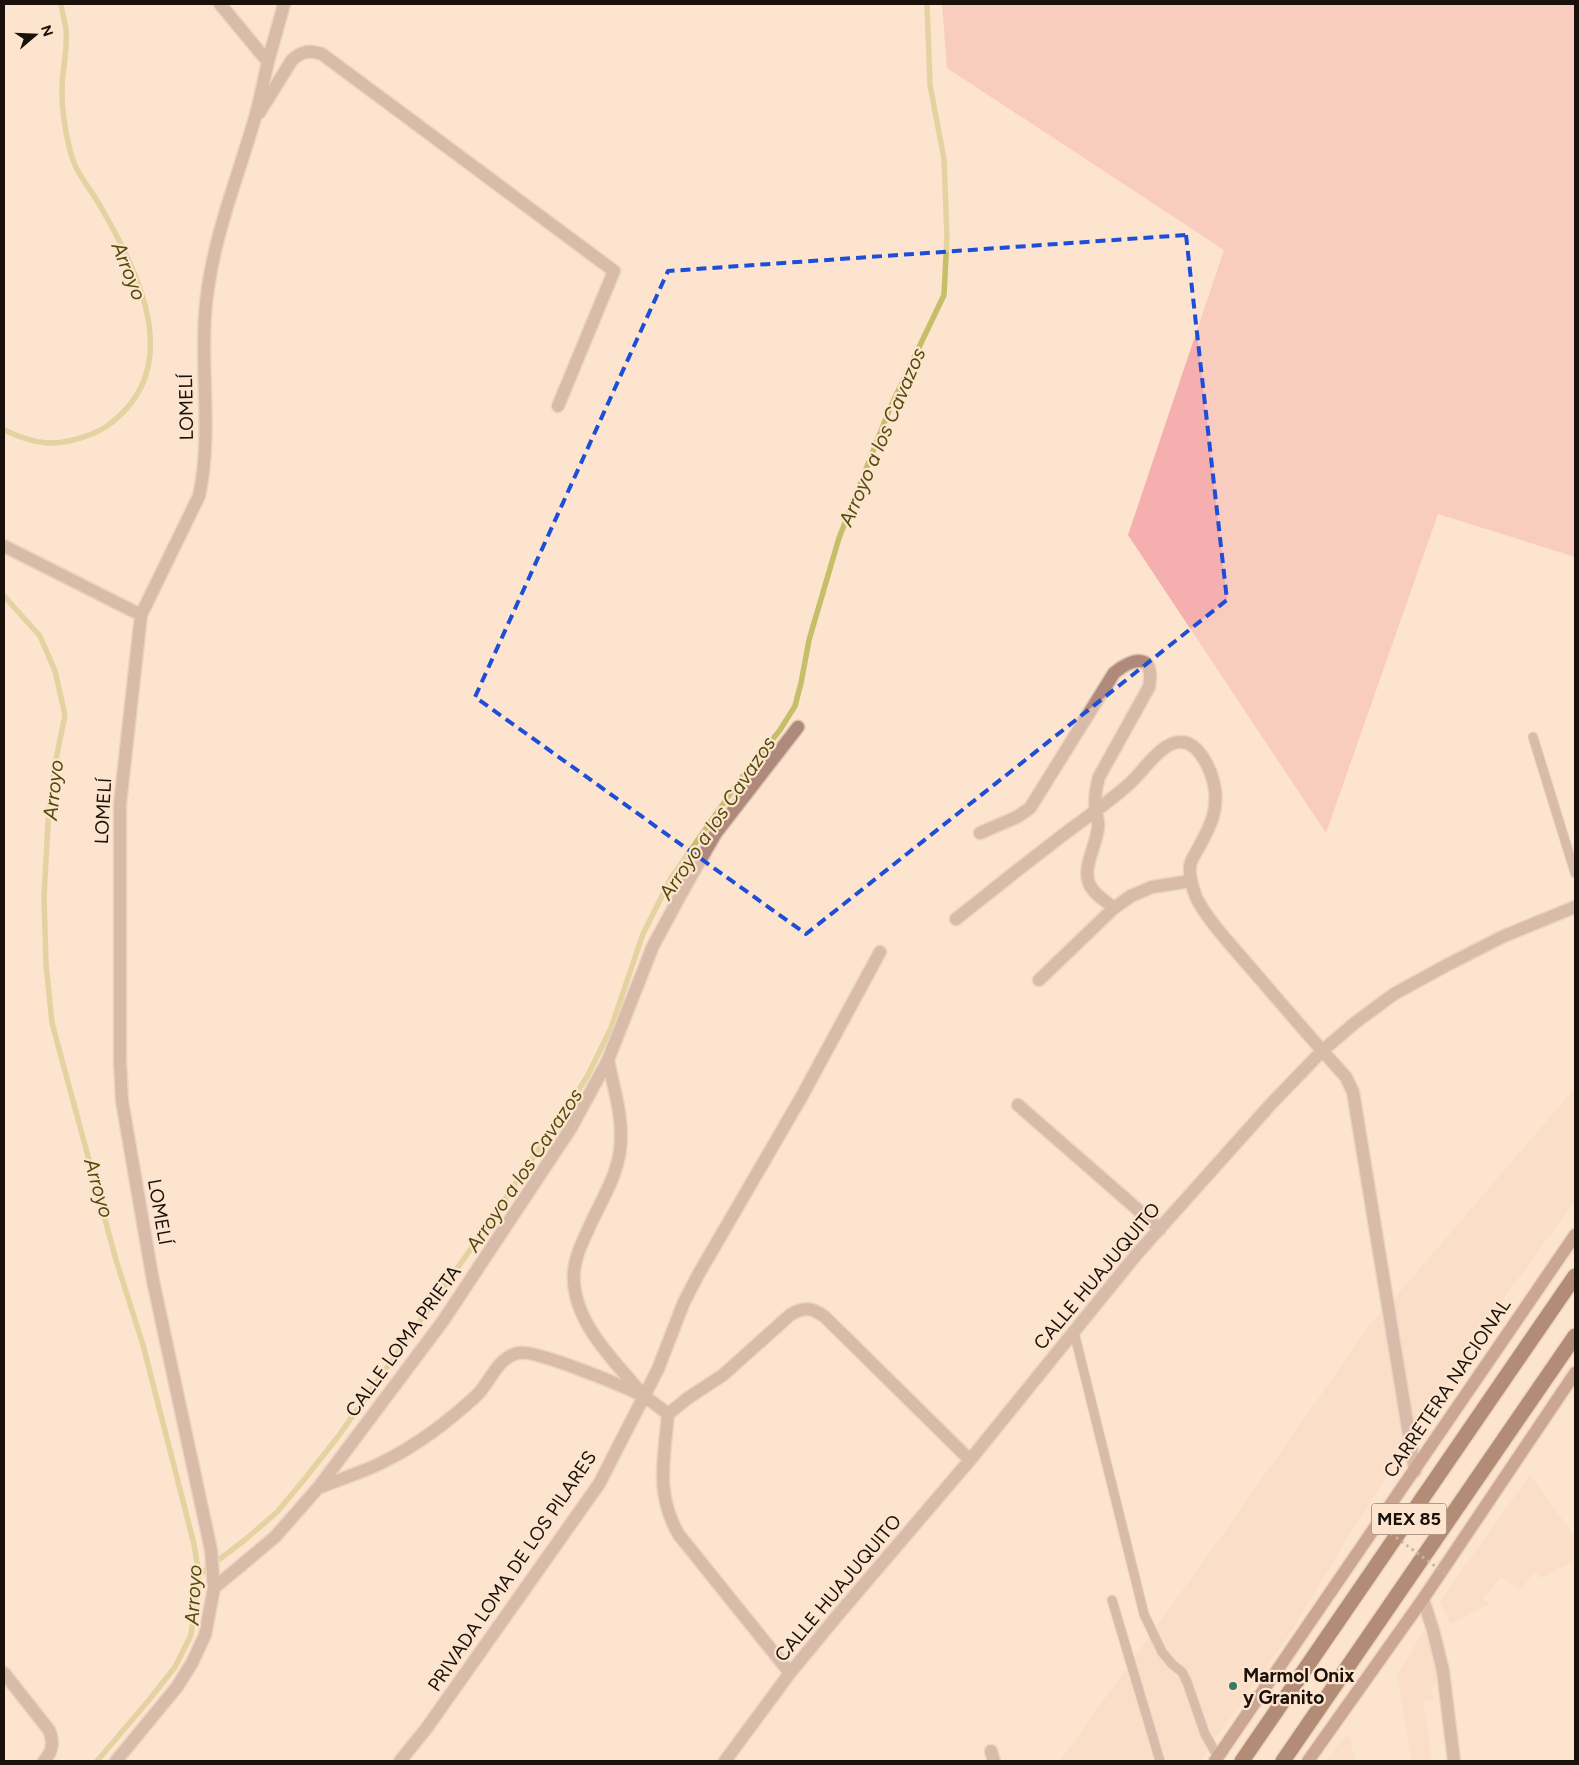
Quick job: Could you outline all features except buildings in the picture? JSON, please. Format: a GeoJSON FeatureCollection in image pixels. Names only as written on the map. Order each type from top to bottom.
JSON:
{"type":"FeatureCollection","features":[{"type":"Feature","properties":{"kind":"highway","name":"MEX 85"},"geometry":{"type":"LineString","coordinates":[[1242,1761],[1575,1276]]}},
{"type":"Feature","properties":{"kind":"highway","name":"MEX 85"},"geometry":{"type":"LineString","coordinates":[[1283,1761],[1575,1336]]}},
{"type":"Feature","properties":{"kind":"main road","name":"CARRETERA NACIONAL"},"geometry":{"type":"LineString","coordinates":[[1217,1759],[1575,1236]]}},
{"type":"Feature","properties":{"kind":"main road","name":"MEX 85"},"geometry":{"type":"LineString","coordinates":[[1308,1761],[1423,1599],[1575,1374]]}},
{"type":"Feature","properties":{"kind":"street"},"geometry":{"type":"LineString","coordinates":[[220,4],[268,62]]}},
{"type":"Feature","properties":{"kind":"street","name":"LOMELÍ"},"geometry":{"type":"LineString","coordinates":[[116,1761],[177,1687],[192,1663],[205,1636],[214,1588],[211,1550],[153,1282],[122,1101],[120,1063],[120,804],[141,615],[199,496],[204,475],[204,338],[208,288],[226,211],[255,120],[284,4]]}},
{"type":"Feature","properties":{"kind":"street"},"geometry":{"type":"LineString","coordinates":[[255,120],[292,60],[306,51],[322,54],[614,271],[558,406]]}},
{"type":"Feature","properties":{"kind":"street"},"geometry":{"type":"LineString","coordinates":[[4,546],[141,615]]}},
{"type":"Feature","properties":{"kind":"street"},"geometry":{"type":"LineString","coordinates":[[980,833],[1017,817],[1030,808],[1114,673],[1132,661],[1139,660],[1145,663],[1150,669],[1149,688],[1099,777],[1096,788],[1096,810],[1099,825],[1088,866],[1088,880],[1092,890],[1114,908]]}},
{"type":"Feature","properties":{"kind":"street","name":"CALLE LOMA PRIETA"},"geometry":{"type":"LineString","coordinates":[[214,1588],[275,1537],[318,1488],[443,1321],[571,1128],[608,1060],[654,946],[686,884],[716,833],[798,727]]}},
{"type":"Feature","properties":{"kind":"street"},"geometry":{"type":"LineString","coordinates":[[956,919],[1117,795],[1162,749],[1170,744],[1181,741],[1190,744],[1201,754],[1211,770],[1216,808],[1212,822],[1190,867],[1191,881],[1196,897],[1218,929],[1346,1077],[1353,1092],[1415,1471]]}},
{"type":"Feature","properties":{"kind":"street"},"geometry":{"type":"LineString","coordinates":[[1040,980],[1114,908],[1131,896],[1152,887],[1191,881]]}},
{"type":"Feature","properties":{"kind":"street","name":"CALLE HUAJUQUITO"},"geometry":{"type":"LineString","coordinates":[[725,1761],[790,1674],[837,1616],[970,1460],[1136,1255],[1271,1104],[1322,1051],[1356,1022],[1402,990],[1504,936],[1575,907]]}},
{"type":"Feature","properties":{"kind":"street","name":"PRIVADA LOMA DE LOS PILARES"},"geometry":{"type":"LineString","coordinates":[[400,1761],[426,1729],[599,1484],[658,1369],[684,1302],[698,1275],[802,1096],[880,952]]}},
{"type":"Feature","properties":{"kind":"street"},"geometry":{"type":"LineString","coordinates":[[608,1060],[621,1126],[620,1151],[614,1174],[579,1249],[574,1271],[575,1289],[581,1309],[591,1330],[644,1396],[668,1414]]}},
{"type":"Feature","properties":{"kind":"street"},"geometry":{"type":"LineString","coordinates":[[1018,1105],[1160,1228]]}},
{"type":"Feature","properties":{"kind":"street"},"geometry":{"type":"LineString","coordinates":[[790,1674],[679,1535],[671,1522],[663,1494],[662,1475],[668,1414],[723,1375],[790,1315],[804,1308],[811,1309],[825,1317],[970,1460]]}},
{"type":"Feature","properties":{"kind":"street"},"geometry":{"type":"LineString","coordinates":[[318,1488],[384,1462],[416,1444],[453,1418],[479,1392],[506,1358],[518,1353],[538,1355],[558,1361],[644,1396]]}},
{"type":"Feature","properties":{"kind":"street"},"geometry":{"type":"LineString","coordinates":[[1423,1599],[1443,1671],[1454,1761]]}},
{"type":"Feature","properties":{"kind":"street"},"geometry":{"type":"LineString","coordinates":[[4,1673],[49,1730],[53,1747],[44,1761]]}},
{"type":"Feature","properties":{"kind":"lane"},"geometry":{"type":"LineString","coordinates":[[1532,737],[1575,873]]}},
{"type":"Feature","properties":{"kind":"lane"},"geometry":{"type":"LineString","coordinates":[[1074,1332],[1144,1614],[1162,1652],[1182,1672],[1205,1734],[1217,1759]]}},
{"type":"Feature","properties":{"kind":"lane"},"geometry":{"type":"LineString","coordinates":[[1112,1600],[1160,1761]]}},
{"type":"Feature","properties":{"kind":"path"},"geometry":{"type":"LineString","coordinates":[[1375,1522],[1447,1575]]}},
{"type":"Feature","properties":{"kind":"highlighted area"},"geometry":{"type":"Polygon","coordinates":[[[1186,235],[1227,600],[806,934],[475,697],[668,271],[1186,235]]]}},
{"type":"Feature","properties":{"kind":"shaded area"},"geometry":{"type":"Polygon","coordinates":[[[942,4],[1575,4],[1575,557],[1438,514],[1326,833],[1128,535],[1224,250],[947,68],[942,4]]]}},
{"type":"Feature","properties":{"kind":"shaded area"},"geometry":{"type":"Polygon","coordinates":[[[1575,1088],[1575,1201],[1491,1316],[1357,1522],[1291,1632],[1200,1761],[1060,1761],[1369,1326],[1575,1088]]]}},
{"type":"Feature","properties":{"kind":"shaded area"},"geometry":{"type":"Polygon","coordinates":[[[1530,1475],[1575,1537],[1575,1560],[1542,1578],[1534,1571],[1521,1590],[1501,1577],[1483,1598],[1489,1604],[1450,1624],[1440,1601],[1530,1475]]]}},
{"type":"Feature","properties":{"kind":"shaded area"},"geometry":{"type":"Polygon","coordinates":[[[1426,1628],[1439,1681],[1432,1687],[1433,1699],[1423,1702],[1432,1761],[1412,1761],[1397,1674],[1426,1628]]]}},
{"type":"Feature","properties":{"kind":"shaded area"},"geometry":{"type":"Polygon","coordinates":[[[1349,1734],[1355,1761],[1327,1761],[1340,1742],[1349,1734]]]}},
{"type":"Feature","properties":{"kind":"waterway","name":"Arroyo"},"geometry":{"type":"LineString","coordinates":[[4,430],[30,440],[47,443],[81,438],[98,431],[111,423],[133,400],[146,375],[150,347],[148,319],[141,290],[116,235],[78,172],[71,156],[66,133],[63,103],[62,82],[66,52],[66,27],[61,4]]}},
{"type":"Feature","properties":{"kind":"waterway","name":"Arroyo a los Cavazos"},"geometry":{"type":"LineString","coordinates":[[199,1575],[246,1539],[277,1512],[303,1481],[337,1438],[553,1130],[588,1075],[611,1028],[643,934],[671,878],[742,777],[780,730],[795,706],[809,640],[839,538],[890,408],[944,295],[947,237],[944,159],[930,85],[927,4]]}},
{"type":"Feature","properties":{"kind":"waterway","name":"Arroyo"},"geometry":{"type":"LineString","coordinates":[[4,596],[40,636],[55,671],[65,715],[54,769],[48,824],[44,896],[46,964],[52,1023],[116,1260],[143,1345],[194,1544],[199,1575],[191,1635],[175,1667],[97,1761]]}},
{"type":"Feature","properties":{"kind":"place","name":"Marmol Onix y Granito"},"geometry":{"type":"Point","coordinates":[1233,1686]}}]}
